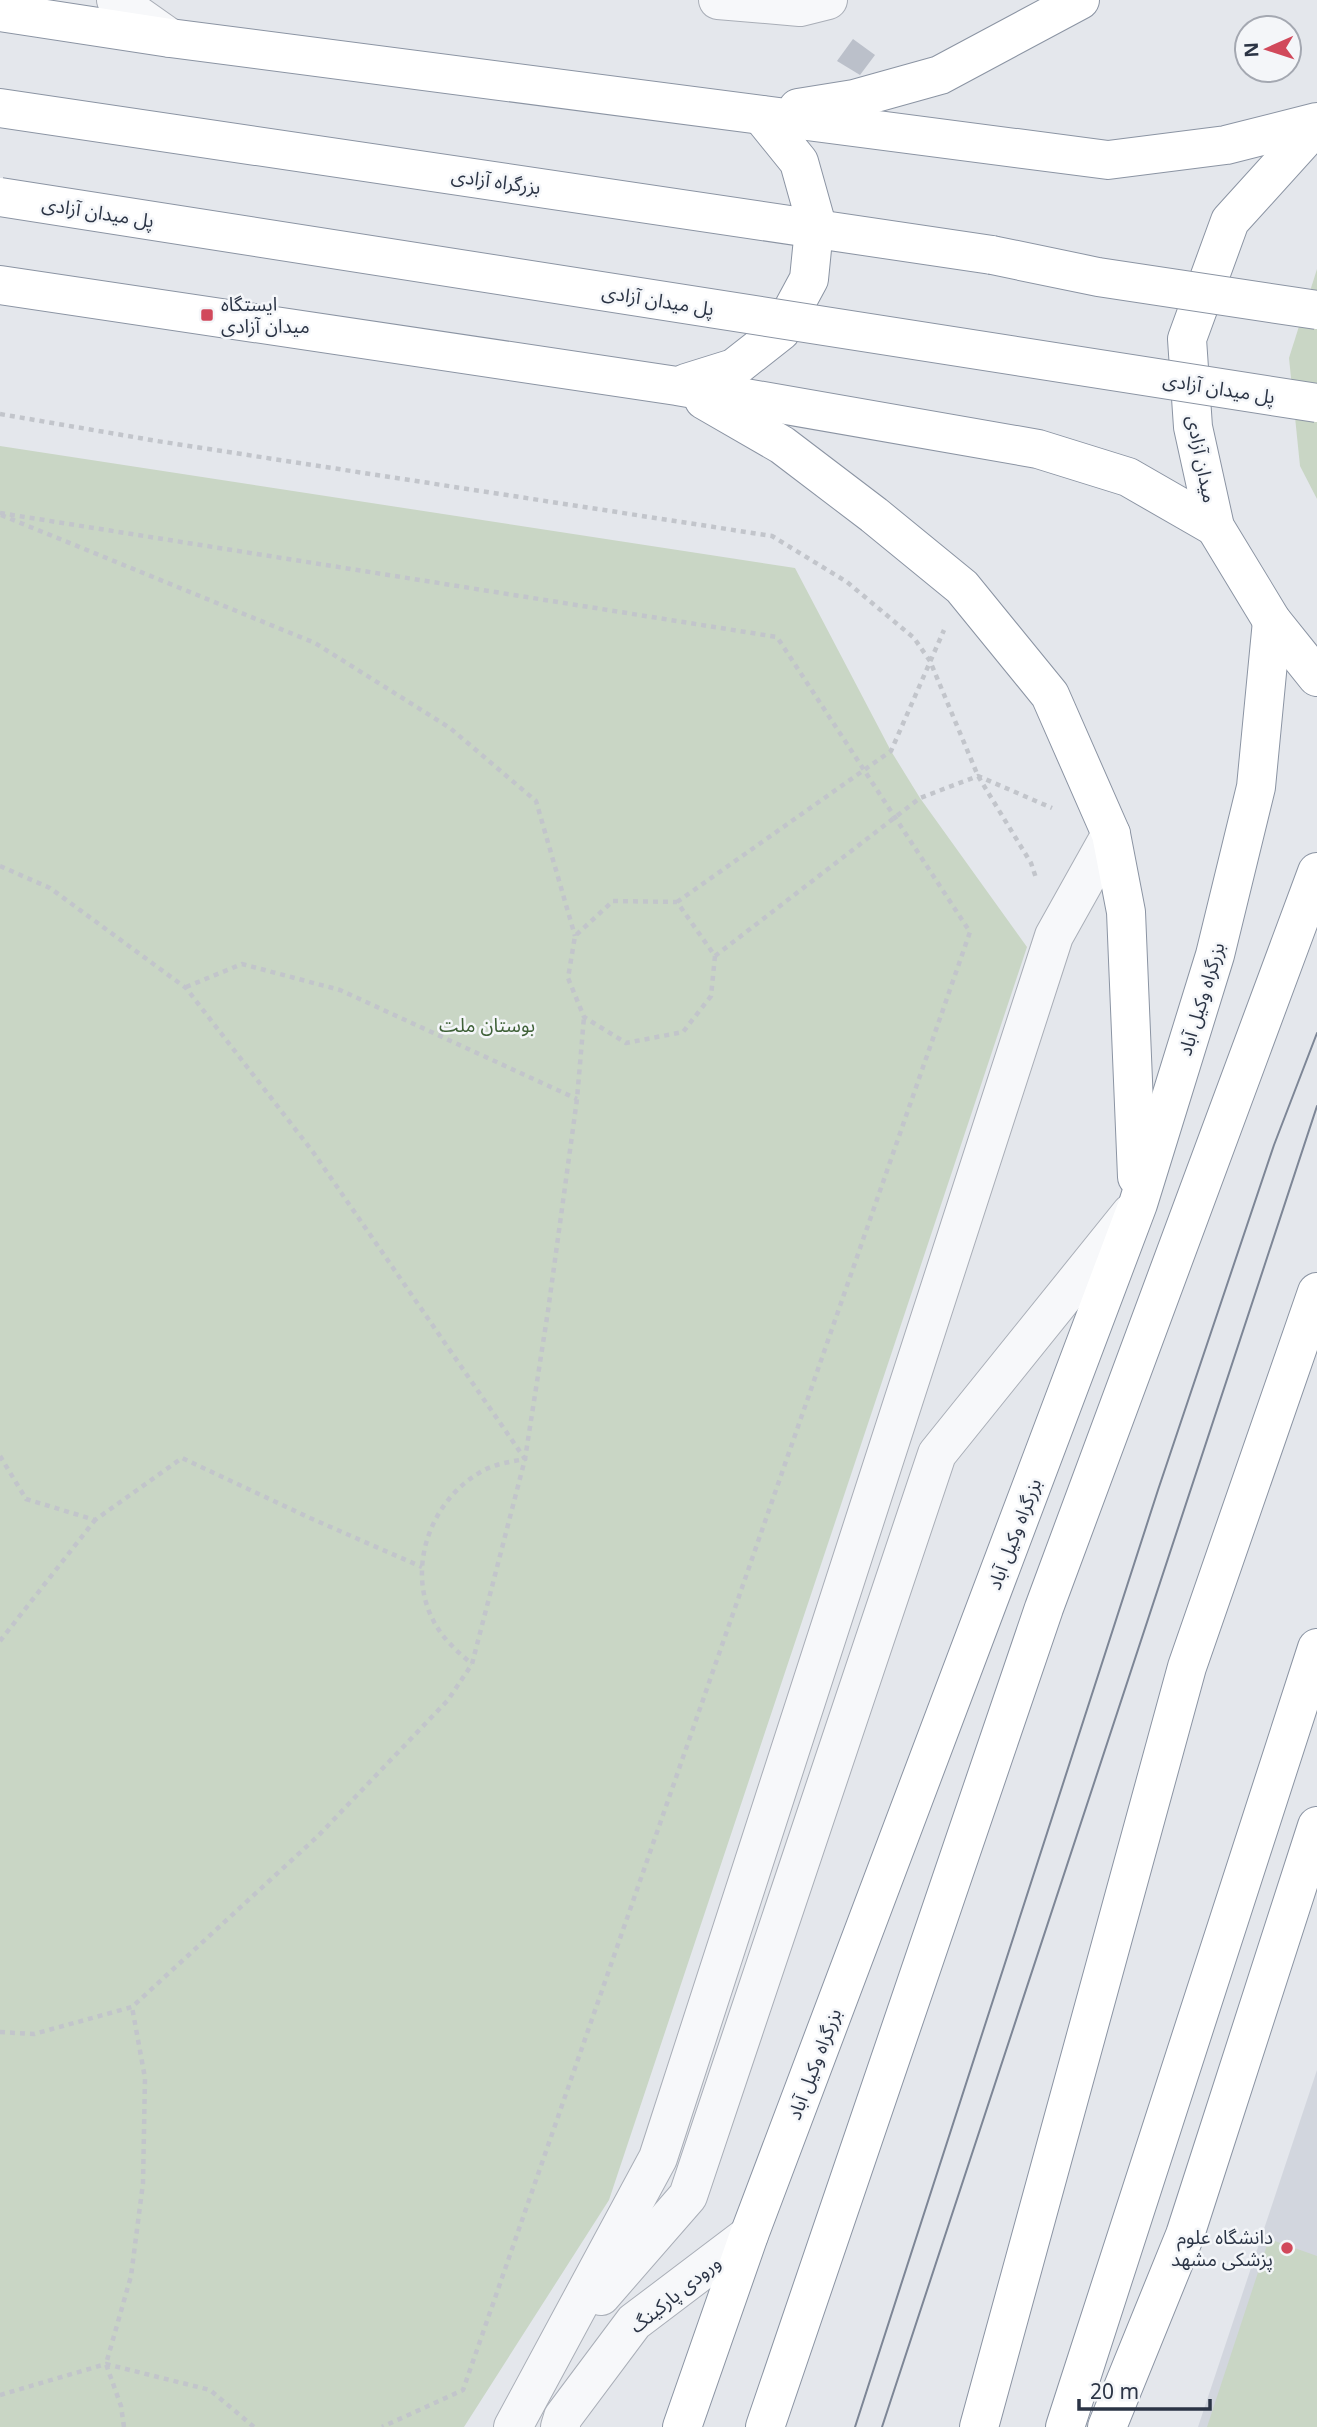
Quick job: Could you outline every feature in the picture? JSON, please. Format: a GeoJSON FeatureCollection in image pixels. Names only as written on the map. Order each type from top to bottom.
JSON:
{"type":"FeatureCollection","features":[{"type":"Feature","properties":{"kind":"highway"},"geometry":{"type":"LineString","coordinates":[[761,115],[854,99],[940,75],[1080,0]]}},
{"type":"Feature","properties":{"kind":"highway"},"geometry":{"type":"LineString","coordinates":[[0,12],[170,38],[1108,160],[1226,145],[1317,123]]}},
{"type":"Feature","properties":{"kind":"highway","name":"بزرگراه آزادی"},"geometry":{"type":"LineString","coordinates":[[0,108],[992,255],[1098,277],[1317,310]]}},
{"type":"Feature","properties":{"kind":"highway"},"geometry":{"type":"LineString","coordinates":[[677,386],[734,369],[781,331],[809,279],[815,219],[799,162],[761,115]]}},
{"type":"Feature","properties":{"kind":"highway","name":"میدان آزادی"},"geometry":{"type":"LineString","coordinates":[[1317,123],[1230,221],[1187,340],[1193,427],[1215,527],[1272,621],[1317,677]]}},
{"type":"Feature","properties":{"kind":"highway","name":"پل میدان آزادی"},"geometry":{"type":"LineString","coordinates":[[0,197],[1317,403]]}},
{"type":"Feature","properties":{"kind":"highway"},"geometry":{"type":"LineString","coordinates":[[0,285],[677,386],[1038,449],[1128,477],[1215,527]]}},
{"type":"Feature","properties":{"kind":"highway"},"geometry":{"type":"LineString","coordinates":[[677,386],[782,445],[962,587],[1050,695],[1111,834],[1126,912],[1138,1204]]}},
{"type":"Feature","properties":{"kind":"highway","name":"بزرگراه وکیل آباد"},"geometry":{"type":"LineString","coordinates":[[682,2427],[749,2235],[1138,1204],[1215,955],[1256,787],[1272,621]]}},
{"type":"Feature","properties":{"kind":"highway"},"geometry":{"type":"LineString","coordinates":[[765,2427],[1044,1608],[1317,872]]}},
{"type":"Feature","properties":{"kind":"highway"},"geometry":{"type":"LineString","coordinates":[[979,2427],[1186,1667],[1317,1292]]}},
{"type":"Feature","properties":{"kind":"highway"},"geometry":{"type":"LineString","coordinates":[[1065,2427],[1317,1648]]}},
{"type":"Feature","properties":{"kind":"highway"},"geometry":{"type":"LineString","coordinates":[[1107,2427],[1185,2235],[1317,1826]]}},
{"type":"Feature","properties":{"kind":"street"},"geometry":{"type":"LineString","coordinates":[[116,0],[170,38]]}},
{"type":"Feature","properties":{"kind":"street"},"geometry":{"type":"LineString","coordinates":[[723,0],[800,7],[828,0]]}},
{"type":"Feature","properties":{"kind":"street"},"geometry":{"type":"LineString","coordinates":[[512,2427],[658,2158],[1054,936],[1111,834]]}},
{"type":"Feature","properties":{"kind":"street"},"geometry":{"type":"LineString","coordinates":[[512,2427],[559,2345],[688,2196],[937,1454],[1138,1204]]}},
{"type":"Feature","properties":{"kind":"street","name":"ورودی پارکینگ"},"geometry":{"type":"LineString","coordinates":[[560,2427],[563,2417],[634,2322],[749,2235]]}},
{"type":"Feature","properties":{"kind":"path"},"geometry":{"type":"LineString","coordinates":[[0,414],[157,442],[772,536],[847,582],[914,638],[930,661],[978,776],[1031,863],[1054,936]]}},
{"type":"Feature","properties":{"kind":"path"},"geometry":{"type":"LineString","coordinates":[[0,513],[777,637],[970,932],[463,2390],[383,2427]]}},
{"type":"Feature","properties":{"kind":"path"},"geometry":{"type":"LineString","coordinates":[[0,513],[315,643],[450,728],[536,801],[575,936],[568,978],[583,1017],[577,1099],[525,1459],[472,1664],[448,1700],[318,1836],[132,2007],[34,2035],[0,2032]]}},
{"type":"Feature","properties":{"kind":"path"},"geometry":{"type":"LineString","coordinates":[[575,936],[613,901],[677,902],[891,751],[962,587]]}},
{"type":"Feature","properties":{"kind":"path"},"geometry":{"type":"LineString","coordinates":[[715,956],[920,798],[978,776],[1111,834]]}},
{"type":"Feature","properties":{"kind":"path"},"geometry":{"type":"LineString","coordinates":[[0,866],[50,888],[186,988],[313,1152],[525,1459]]}},
{"type":"Feature","properties":{"kind":"path"},"geometry":{"type":"LineString","coordinates":[[583,1017],[626,1043],[683,1032],[712,996],[715,956],[677,902]]}},
{"type":"Feature","properties":{"kind":"path"},"geometry":{"type":"LineString","coordinates":[[186,988],[242,964],[340,990],[577,1099]]}},
{"type":"Feature","properties":{"kind":"path"},"geometry":{"type":"LineString","coordinates":[[0,1456],[26,1499],[95,1520]]}},
{"type":"Feature","properties":{"kind":"path"},"geometry":{"type":"LineString","coordinates":[[0,1641],[95,1520],[182,1458],[422,1567]]}},
{"type":"Feature","properties":{"kind":"path"},"geometry":{"type":"LineString","coordinates":[[472,1664],[440,1632],[430,1611],[422,1567],[425,1544],[433,1522],[445,1502],[461,1485],[481,1472],[503,1463],[525,1459]]}},
{"type":"Feature","properties":{"kind":"path"},"geometry":{"type":"LineString","coordinates":[[124,2427],[121,2406],[106,2364],[131,2276],[143,2183],[145,2078],[132,2007]]}},
{"type":"Feature","properties":{"kind":"path"},"geometry":{"type":"LineString","coordinates":[[0,2395],[106,2364],[210,2390],[254,2427]]}},
{"type":"Feature","properties":{"kind":"shaded area","name":"دانشگاه علوم پزشکی مشهد"},"geometry":{"type":"Polygon","coordinates":[[[1317,2070],[1317,2427],[1198,2427],[1317,2070]]]}},
{"type":"Feature","properties":{"kind":"green space"},"geometry":{"type":"Polygon","coordinates":[[[1317,269],[1317,499],[1300,466],[1289,358],[1317,269]]]}},
{"type":"Feature","properties":{"kind":"green space","name":"بوستان ملت"},"geometry":{"type":"Polygon","coordinates":[[[0,446],[795,568],[891,751],[920,798],[1027,947],[609,2200],[464,2427],[0,2427],[0,446]]]}},
{"type":"Feature","properties":{"kind":"green space","name":"دانشگاه علوم پزشکی مشهد"},"geometry":{"type":"Polygon","coordinates":[[[1269,2239],[1317,2256],[1317,2427],[1207,2427],[1269,2239]]]}},
{"type":"Feature","properties":{"kind":"building"},"geometry":{"type":"Polygon","coordinates":[[[853,39],[875,55],[860,75],[837,61],[853,39]]]}},
{"type":"Feature","properties":{"kind":"tram line"},"geometry":{"type":"LineString","coordinates":[[855,2427],[1158,1490],[1274,1145],[1317,1033]]}},
{"type":"Feature","properties":{"kind":"tram line"},"geometry":{"type":"LineString","coordinates":[[882,2427],[1317,1106]]}},
{"type":"Feature","properties":{"kind":"place","name":"ایستگاه میدان آزادی"},"geometry":{"type":"Point","coordinates":[207,315]}},
{"type":"Feature","properties":{"kind":"place","name":"دانشگاه علوم پزشکی مشهد"},"geometry":{"type":"Point","coordinates":[1287,2248]}}]}
